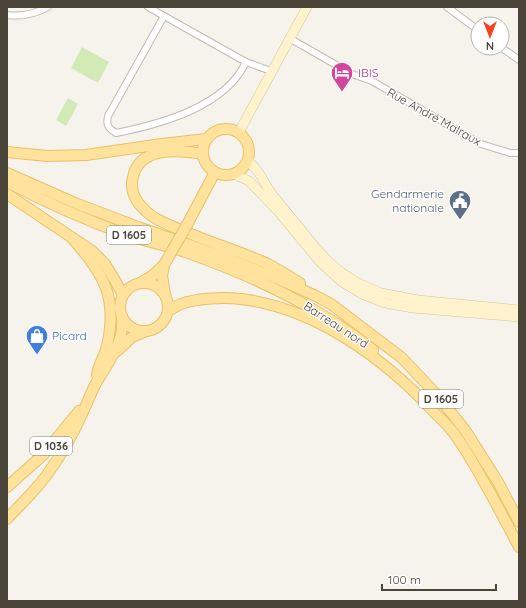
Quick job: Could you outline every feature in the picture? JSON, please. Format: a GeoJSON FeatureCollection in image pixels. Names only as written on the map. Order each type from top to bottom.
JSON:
{"type":"FeatureCollection","features":[{"type":"Feature","properties":{"kind":"main road"},"geometry":{"type":"LineString","coordinates":[[239,132],[307,7]]}},
{"type":"Feature","properties":{"kind":"main road"},"geometry":{"type":"LineString","coordinates":[[234,174],[242,168],[248,160],[248,144],[239,132],[224,128],[217,130],[206,139],[203,147],[205,161],[209,167],[215,172],[221,174],[234,174],[249,180],[277,210],[320,262],[342,282],[362,294],[385,303],[413,308],[519,317]]}},
{"type":"Feature","properties":{"kind":"main road"},"geometry":{"type":"LineString","coordinates":[[7,152],[47,156],[86,155],[206,139]]}},
{"type":"Feature","properties":{"kind":"main road"},"geometry":{"type":"LineString","coordinates":[[203,154],[170,151],[152,155],[142,160],[134,171],[132,180],[132,188],[138,202],[149,214],[159,221],[266,264],[303,284],[316,296]]}},
{"type":"Feature","properties":{"kind":"main road"},"geometry":{"type":"LineString","coordinates":[[248,160],[315,247],[338,269],[358,283],[381,293],[418,300],[519,310]]}},
{"type":"Feature","properties":{"kind":"main road","name":"D 1605"},"geometry":{"type":"LineString","coordinates":[[7,172],[75,203],[224,257],[276,278],[330,304],[402,358],[437,395],[466,430],[498,482],[519,522]]}},
{"type":"Feature","properties":{"kind":"main road"},"geometry":{"type":"LineString","coordinates":[[164,265],[162,276],[168,304],[168,311],[165,319],[154,329],[146,331],[131,327],[122,316],[120,309],[120,302],[123,295],[127,289],[153,275],[164,265],[215,172]]}},
{"type":"Feature","properties":{"kind":"main road","name":"Barreau nord"},"geometry":{"type":"LineString","coordinates":[[7,182],[65,210],[120,232],[191,254],[254,280],[315,309],[356,336],[382,357],[408,385]]}},
{"type":"Feature","properties":{"kind":"main road"},"geometry":{"type":"LineString","coordinates":[[7,194],[72,238],[82,243],[100,258],[123,295]]}},
{"type":"Feature","properties":{"kind":"main road"},"geometry":{"type":"LineString","coordinates":[[72,238],[88,256],[98,271],[106,285],[110,301],[111,313],[107,347],[97,371],[95,385]]}},
{"type":"Feature","properties":{"kind":"main road"},"geometry":{"type":"LineString","coordinates":[[140,283],[155,285],[166,296]]}},
{"type":"Feature","properties":{"kind":"main road"},"geometry":{"type":"LineString","coordinates":[[168,311],[181,304],[224,297],[268,304],[304,315],[335,331],[363,350],[408,385]]}},
{"type":"Feature","properties":{"kind":"main road","name":"D 1036"},"geometry":{"type":"LineString","coordinates":[[7,519],[35,490],[46,476],[73,432],[95,385],[115,352],[121,336],[122,316]]}},
{"type":"Feature","properties":{"kind":"main road","name":"D 1036"},"geometry":{"type":"LineString","coordinates":[[115,352],[132,337],[146,331]]}},
{"type":"Feature","properties":{"kind":"main road","name":"D 1605"},"geometry":{"type":"LineString","coordinates":[[408,385],[458,437],[519,547]]}},
{"type":"Feature","properties":{"kind":"main road","name":"D 1036"},"geometry":{"type":"LineString","coordinates":[[7,487],[43,455],[89,398]]}},
{"type":"Feature","properties":{"kind":"street"},"geometry":{"type":"LineString","coordinates":[[7,16],[25,15],[48,7]]}},
{"type":"Feature","properties":{"kind":"street"},"geometry":{"type":"LineString","coordinates":[[148,7],[246,62],[271,73]]}},
{"type":"Feature","properties":{"kind":"street"},"geometry":{"type":"LineString","coordinates":[[447,7],[470,24]]}},
{"type":"Feature","properties":{"kind":"street"},"geometry":{"type":"LineString","coordinates":[[164,16],[108,116],[106,124],[109,129],[116,133],[172,119],[197,107],[218,95],[236,80],[246,62]]}},
{"type":"Feature","properties":{"kind":"street","name":"Rue André Malraux"},"geometry":{"type":"LineString","coordinates":[[290,38],[352,74],[372,81],[481,144],[494,149],[519,153]]}},
{"type":"Feature","properties":{"kind":"street"},"geometry":{"type":"LineString","coordinates":[[510,54],[519,60]]}},
{"type":"Feature","properties":{"kind":"green space"},"geometry":{"type":"Polygon","coordinates":[[[82,47],[109,62],[98,83],[71,68],[82,47]]]}},
{"type":"Feature","properties":{"kind":"green space"},"geometry":{"type":"Polygon","coordinates":[[[68,98],[78,104],[66,126],[56,120],[68,98]]]}},
{"type":"Feature","properties":{"kind":"place","name":"IBIS"},"geometry":{"type":"Point","coordinates":[342,92]}},
{"type":"Feature","properties":{"kind":"place","name":"Gendarmerie nationale"},"geometry":{"type":"Point","coordinates":[460,220]}},
{"type":"Feature","properties":{"kind":"place","name":"Picard"},"geometry":{"type":"Point","coordinates":[37,356]}}]}
